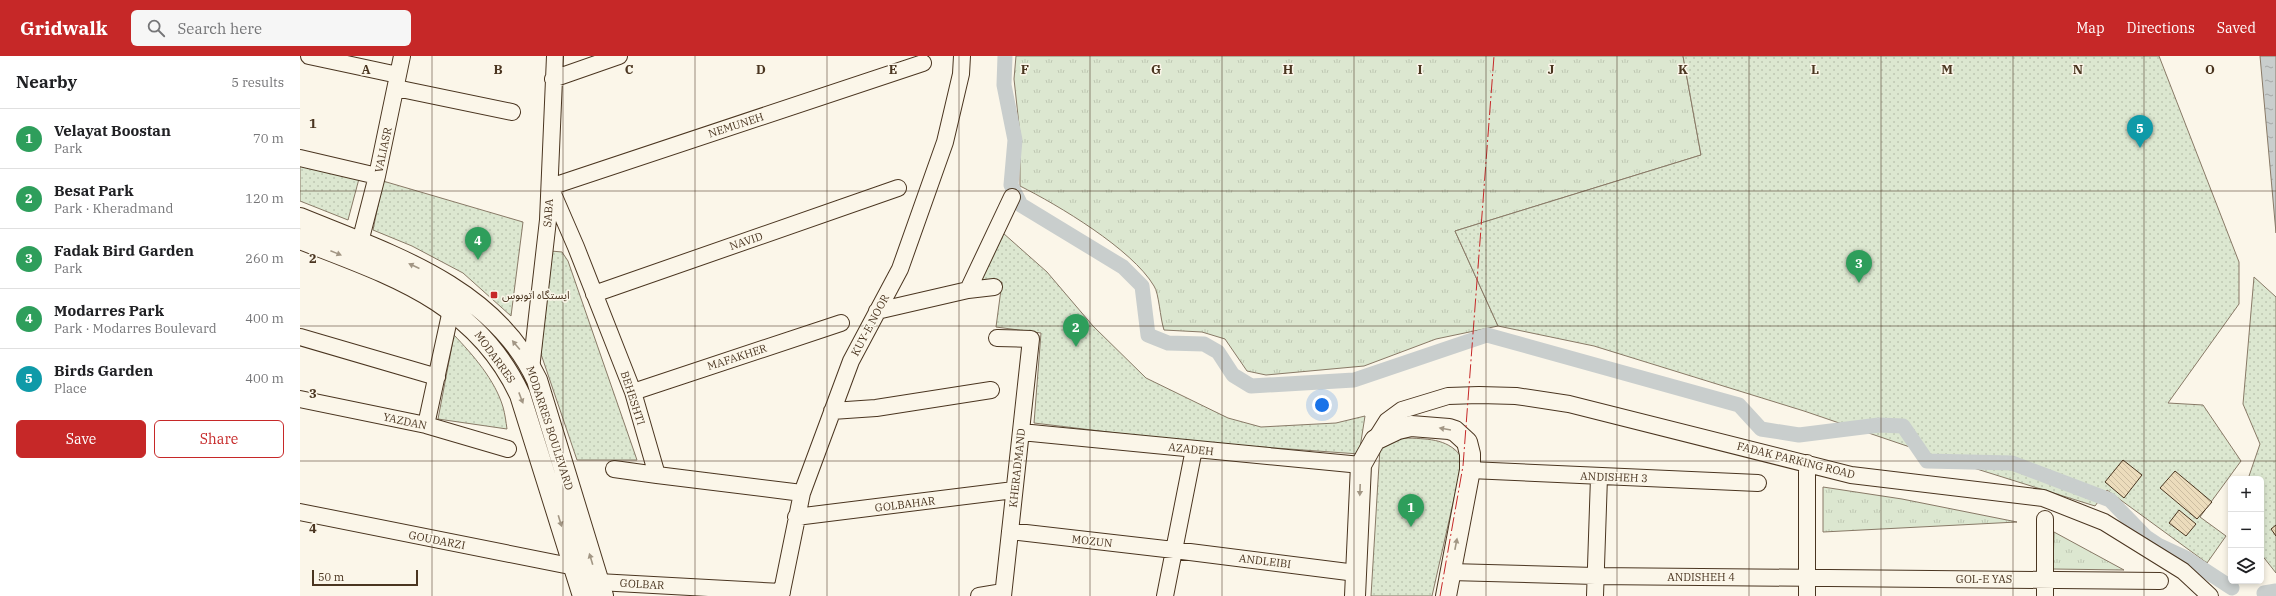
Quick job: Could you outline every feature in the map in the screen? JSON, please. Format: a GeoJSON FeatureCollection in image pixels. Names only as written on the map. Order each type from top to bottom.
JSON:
{"type":"FeatureCollection","features":[{"type":"Feature","properties":{"kind":"main road","name":"MODARRES BOULEVARD"},"geometry":{"type":"LineString","coordinates":[[300,218],[360,242],[429,273],[454,288],[478,306],[518,347],[531,369],[556,474],[600,589]]}},
{"type":"Feature","properties":{"kind":"main road","name":"MODARRES"},"geometry":{"type":"LineString","coordinates":[[300,239],[408,282],[451,310],[475,330],[489,346],[516,386],[556,474],[575,567],[583,596]]}},
{"type":"Feature","properties":{"kind":"main road"},"geometry":{"type":"LineString","coordinates":[[1355,596],[1361,465],[1374,440],[1398,429],[1411,426],[1455,431],[1467,442],[1470,454],[1470,470],[1446,596]]}},
{"type":"Feature","properties":{"kind":"street"},"geometry":{"type":"LineString","coordinates":[[309,56],[397,82],[512,112]]}},
{"type":"Feature","properties":{"kind":"street","name":"VALIASR"},"geometry":{"type":"LineString","coordinates":[[360,242],[377,176],[402,56]]}},
{"type":"Feature","properties":{"kind":"street","name":"SABA"},"geometry":{"type":"LineString","coordinates":[[531,369],[546,243],[550,187],[555,56]]}},
{"type":"Feature","properties":{"kind":"street"},"geometry":{"type":"LineString","coordinates":[[553,79],[619,56]]}},
{"type":"Feature","properties":{"kind":"street","name":"KUY-E NOOR"},"geometry":{"type":"LineString","coordinates":[[781,594],[802,493],[851,361],[900,269],[945,142],[961,74],[962,56]]}},
{"type":"Feature","properties":{"kind":"street","name":"NEMUNEH"},"geometry":{"type":"LineString","coordinates":[[550,187],[923,63]]}},
{"type":"Feature","properties":{"kind":"street"},"geometry":{"type":"LineString","coordinates":[[300,158],[377,176]]}},
{"type":"Feature","properties":{"kind":"street","name":"BEHESHTI"},"geometry":{"type":"LineString","coordinates":[[550,187],[576,247],[633,392],[657,475]]}},
{"type":"Feature","properties":{"kind":"street","name":"NAVID"},"geometry":{"type":"LineString","coordinates":[[594,294],[898,188]]}},
{"type":"Feature","properties":{"kind":"street"},"geometry":{"type":"LineString","coordinates":[[968,290],[1012,197]]}},
{"type":"Feature","properties":{"kind":"street"},"geometry":{"type":"LineString","coordinates":[[546,243],[557,240],[568,242],[576,247]]}},
{"type":"Feature","properties":{"kind":"street"},"geometry":{"type":"LineString","coordinates":[[877,311],[968,290],[994,287]]}},
{"type":"Feature","properties":{"kind":"street"},"geometry":{"type":"LineString","coordinates":[[426,425],[451,310]]}},
{"type":"Feature","properties":{"kind":"street","name":"MAFAKHER"},"geometry":{"type":"LineString","coordinates":[[633,392],[841,323]]}},
{"type":"Feature","properties":{"kind":"street"},"geometry":{"type":"LineString","coordinates":[[300,338],[437,377]]}},
{"type":"Feature","properties":{"kind":"street","name":"KHERADMAND"},"geometry":{"type":"LineString","coordinates":[[997,338],[1031,339],[1003,594]]}},
{"type":"Feature","properties":{"kind":"street"},"geometry":{"type":"LineString","coordinates":[[832,411],[876,408],[991,390]]}},
{"type":"Feature","properties":{"kind":"street","name":"FADAK PARKING ROAD"},"geometry":{"type":"LineString","coordinates":[[1374,440],[1387,421],[1402,410],[1448,396],[1516,396],[1569,404],[1851,475],[2043,498],[2104,522],[2183,571],[2210,596]]}},
{"type":"Feature","properties":{"kind":"street","name":"YAZDAN"},"geometry":{"type":"LineString","coordinates":[[300,399],[426,425],[508,449]]}},
{"type":"Feature","properties":{"kind":"street","name":"AZADEH"},"geometry":{"type":"LineString","coordinates":[[1021,432],[1361,465]]}},
{"type":"Feature","properties":{"kind":"street"},"geometry":{"type":"LineString","coordinates":[[1165,596],[1194,449]]}},
{"type":"Feature","properties":{"kind":"street"},"geometry":{"type":"LineString","coordinates":[[1807,463],[1807,596]]}},
{"type":"Feature","properties":{"kind":"street"},"geometry":{"type":"LineString","coordinates":[[614,469],[802,493]]}},
{"type":"Feature","properties":{"kind":"street","name":"ANDISHEH 3"},"geometry":{"type":"LineString","coordinates":[[1470,470],[1758,483]]}},
{"type":"Feature","properties":{"kind":"street"},"geometry":{"type":"LineString","coordinates":[[1595,596],[1599,477]]}},
{"type":"Feature","properties":{"kind":"street","name":"GOLBAHAR"},"geometry":{"type":"LineString","coordinates":[[796,517],[1014,490]]}},
{"type":"Feature","properties":{"kind":"street","name":"GOUDARZI"},"geometry":{"type":"LineString","coordinates":[[300,512],[575,567]]}},
{"type":"Feature","properties":{"kind":"street"},"geometry":{"type":"LineString","coordinates":[[2045,519],[2045,596]]}},
{"type":"Feature","properties":{"kind":"street","name":"MOZUN"},"geometry":{"type":"LineString","coordinates":[[1010,532],[1174,550]]}},
{"type":"Feature","properties":{"kind":"street","name":"ANDLEIBI"},"geometry":{"type":"LineString","coordinates":[[1174,550],[1356,573]]}},
{"type":"Feature","properties":{"kind":"street","name":"ANDISHEH 4"},"geometry":{"type":"LineString","coordinates":[[1450,572],[1595,576],[1807,578]]}},
{"type":"Feature","properties":{"kind":"street","name":"GOL-E YAS"},"geometry":{"type":"LineString","coordinates":[[1807,578],[2160,581]]}},
{"type":"Feature","properties":{"kind":"street","name":"GOLBAR"},"geometry":{"type":"LineString","coordinates":[[600,589],[781,594]]}},
{"type":"Feature","properties":{"kind":"street"},"geometry":{"type":"LineString","coordinates":[[979,596],[1003,594]]}},
{"type":"Feature","properties":{"kind":"green space"},"geometry":{"type":"Polygon","coordinates":[[[1016,56],[1683,56],[1701,155],[1455,231],[1498,326],[1436,339],[1364,366],[1266,375],[1247,371],[1225,339],[1202,332],[1164,330],[1156,289],[1129,257],[1093,229],[1054,204],[1020,186],[1020,134],[1014,79],[1016,56]]]}},
{"type":"Feature","properties":{"kind":"green space"},"geometry":{"type":"Polygon","coordinates":[[[1683,56],[2159,56],[2239,262],[2239,304],[2168,403],[2203,405],[2241,461],[2230,476],[2228,476],[2228,479],[2200,517],[2226,536],[2207,563],[2107,490],[2095,506],[1948,460],[1804,411],[1594,346],[1498,326],[1455,231],[1701,155],[1683,56]]]}},
{"type":"Feature","properties":{"kind":"green space"},"geometry":{"type":"Polygon","coordinates":[[[300,161],[360,175],[348,220],[300,201],[300,161]]]}},
{"type":"Feature","properties":{"kind":"green space"},"geometry":{"type":"Polygon","coordinates":[[[383,181],[523,222],[511,316],[463,273],[412,246],[373,230],[383,181]]]}},
{"type":"Feature","properties":{"kind":"green space"},"geometry":{"type":"Polygon","coordinates":[[[1003,233],[1047,272],[1093,326],[1146,378],[1228,418],[1261,427],[1336,423],[1365,416],[1359,454],[1191,442],[1034,423],[1041,333],[996,327],[1002,282],[976,284],[1003,233]]]}},
{"type":"Feature","properties":{"kind":"green space"},"geometry":{"type":"Polygon","coordinates":[[[551,251],[562,252],[568,261],[637,460],[577,460],[541,354],[551,251]]]}},
{"type":"Feature","properties":{"kind":"green space"},"geometry":{"type":"Polygon","coordinates":[[[2254,277],[2276,297],[2276,573],[2264,558],[2264,476],[2249,476],[2260,444],[2243,404],[2254,277]]]}},
{"type":"Feature","properties":{"kind":"green space"},"geometry":{"type":"Polygon","coordinates":[[[454,335],[476,359],[495,387],[503,407],[507,429],[438,419],[454,335]]]}},
{"type":"Feature","properties":{"kind":"green space"},"geometry":{"type":"Polygon","coordinates":[[[1408,438],[1439,441],[1452,447],[1463,459],[1432,596],[1371,596],[1380,448],[1393,440],[1408,438]]]}},
{"type":"Feature","properties":{"kind":"green space"},"geometry":{"type":"Polygon","coordinates":[[[1823,487],[1902,499],[2017,522],[1823,532],[1823,487]]]}},
{"type":"Feature","properties":{"kind":"green space"},"geometry":{"type":"Polygon","coordinates":[[[2054,532],[2124,570],[2053,569],[2054,532]]]}},
{"type":"Feature","properties":{"kind":"water"},"geometry":{"type":"Polygon","coordinates":[[[2260,56],[2276,56],[2276,233],[2260,56]]]}},
{"type":"Feature","properties":{"kind":"building"},"geometry":{"type":"Polygon","coordinates":[[[2123,460],[2142,475],[2124,498],[2105,482],[2123,460]]]}},
{"type":"Feature","properties":{"kind":"building"},"geometry":{"type":"Polygon","coordinates":[[[2175,471],[2212,502],[2197,519],[2160,488],[2175,471]]]}},
{"type":"Feature","properties":{"kind":"building"},"geometry":{"type":"Polygon","coordinates":[[[2179,510],[2196,524],[2186,536],[2169,523],[2179,510]]]}},
{"type":"Feature","properties":{"kind":"building"},"geometry":{"type":"Polygon","coordinates":[[[2276,525],[2276,536],[2271,529],[2276,525]]]}},
{"type":"Feature","properties":{"kind":"waterway"},"geometry":{"type":"LineString","coordinates":[[1005,56],[1004,85],[1015,140],[1011,185],[1021,205],[1123,267],[1142,286],[1148,335],[1168,343],[1204,344],[1218,352],[1233,375],[1251,386],[1354,380],[1487,335],[1739,405],[1761,429],[1799,435],[1879,425],[1903,426],[1927,461],[2012,463],[2110,500],[2146,537],[2158,545],[2186,558],[2232,588]]}},
{"type":"Feature","properties":{"kind":"waterway"},"geometry":{"type":"LineString","coordinates":[[2264,593],[2276,591]]}},
{"type":"Feature","properties":{"kind":"power"},"geometry":{"type":"LineString","coordinates":[[1440,596],[1463,466],[1494,56]]}},
{"type":"Feature","properties":{"kind":"place","name":"Birds Garden"},"geometry":{"type":"Point","coordinates":[2140,148]}},
{"type":"Feature","properties":{"kind":"place","name":"Modarres Park"},"geometry":{"type":"Point","coordinates":[478,260]}},
{"type":"Feature","properties":{"kind":"place","name":"Fadak Bird Garden"},"geometry":{"type":"Point","coordinates":[1859,283]}},
{"type":"Feature","properties":{"kind":"place","name":"ایستگاه اتوبوس"},"geometry":{"type":"Point","coordinates":[494,295]}},
{"type":"Feature","properties":{"kind":"place","name":"Besat Park"},"geometry":{"type":"Point","coordinates":[1076,347]}},
{"type":"Feature","properties":{"kind":"place","name":"Velayat Boostan"},"geometry":{"type":"Point","coordinates":[1411,527]}}]}
